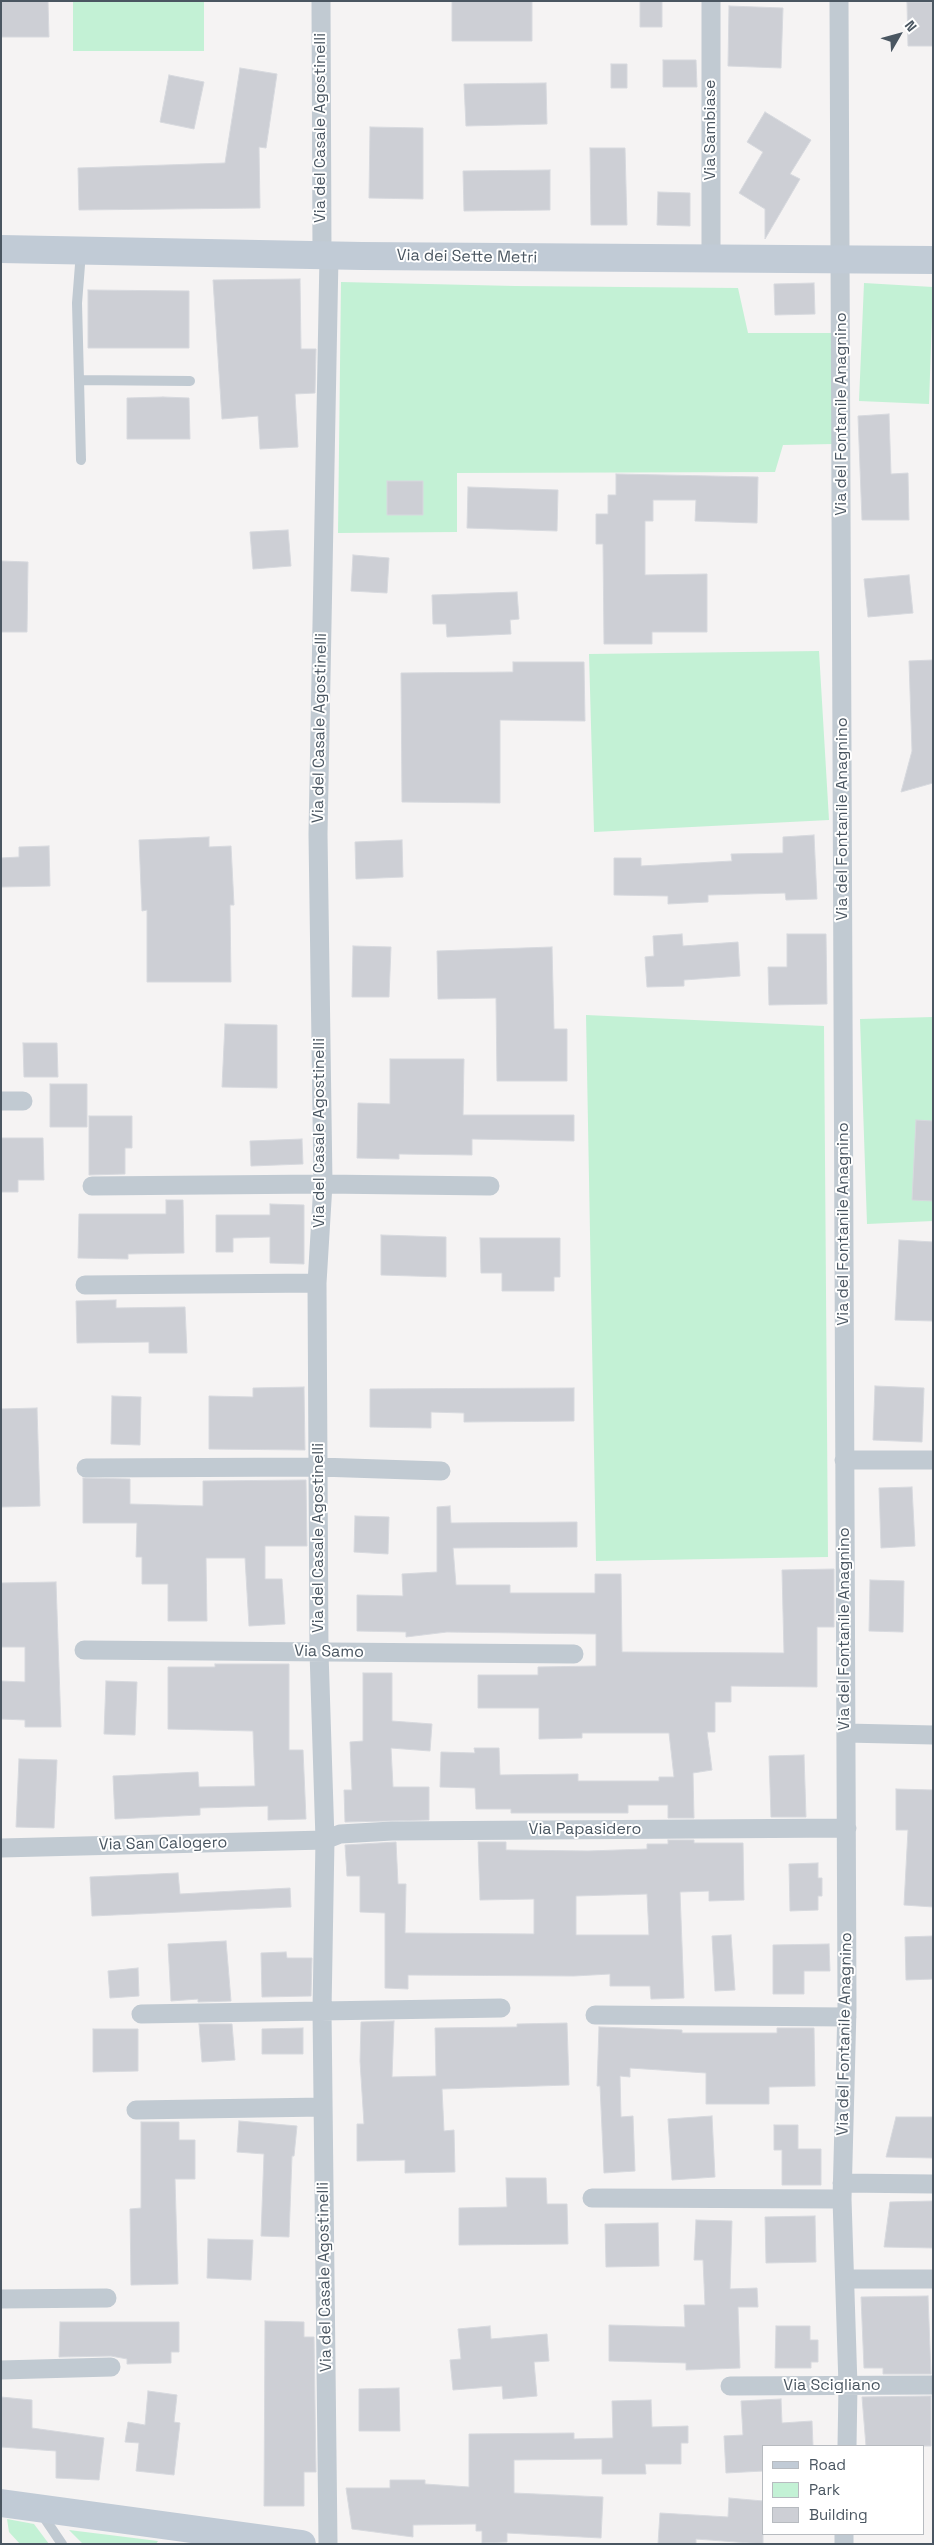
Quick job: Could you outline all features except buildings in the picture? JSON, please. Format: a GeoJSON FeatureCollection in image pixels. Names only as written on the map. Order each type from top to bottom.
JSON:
{"type":"FeatureCollection","features":[{"type":"Feature","properties":{"kind":"street","name":"Via del Casale Agostinelli"},"geometry":{"type":"LineString","coordinates":[[321,1],[325,255],[318,834],[323,1184],[317,1283],[320,1652],[324,1840],[322,2010],[328,2544]]}},
{"type":"Feature","properties":{"kind":"street","name":"Via Sambiase"},"geometry":{"type":"LineString","coordinates":[[711,1],[711,260]]}},
{"type":"Feature","properties":{"kind":"street","name":"Via del Fontanile Anagnino"},"geometry":{"type":"LineString","coordinates":[[839,1],[842,261],[844,1460],[847,1828],[847,2017],[842,2191],[848,2386],[847,2445]]}},
{"type":"Feature","properties":{"kind":"street","name":"Via dei Sette Metri"},"geometry":{"type":"LineString","coordinates":[[1,249],[711,260],[933,260]]}},
{"type":"Feature","properties":{"kind":"street"},"geometry":{"type":"LineString","coordinates":[[1,1101],[23,1101]]}},
{"type":"Feature","properties":{"kind":"street"},"geometry":{"type":"LineString","coordinates":[[92,1186],[323,1184],[490,1186]]}},
{"type":"Feature","properties":{"kind":"street"},"geometry":{"type":"LineString","coordinates":[[86,1285],[317,1283]]}},
{"type":"Feature","properties":{"kind":"street"},"geometry":{"type":"LineString","coordinates":[[844,1460],[933,1460]]}},
{"type":"Feature","properties":{"kind":"street"},"geometry":{"type":"LineString","coordinates":[[86,1468],[319,1467],[442,1471]]}},
{"type":"Feature","properties":{"kind":"street","name":"Via Samo"},"geometry":{"type":"LineString","coordinates":[[84,1650],[574,1654]]}},
{"type":"Feature","properties":{"kind":"street"},"geometry":{"type":"LineString","coordinates":[[846,1733],[933,1735]]}},
{"type":"Feature","properties":{"kind":"street","name":"Via Papasidero"},"geometry":{"type":"LineString","coordinates":[[324,1840],[340,1834],[392,1832],[847,1828]]}},
{"type":"Feature","properties":{"kind":"street","name":"Via San Calogero"},"geometry":{"type":"LineString","coordinates":[[1,1848],[324,1840]]}},
{"type":"Feature","properties":{"kind":"street"},"geometry":{"type":"LineString","coordinates":[[140,2014],[501,2008]]}},
{"type":"Feature","properties":{"kind":"street"},"geometry":{"type":"LineString","coordinates":[[595,2015],[847,2017]]}},
{"type":"Feature","properties":{"kind":"street"},"geometry":{"type":"LineString","coordinates":[[136,2110],[323,2107]]}},
{"type":"Feature","properties":{"kind":"street"},"geometry":{"type":"LineString","coordinates":[[592,2198],[842,2191],[933,2184]]}},
{"type":"Feature","properties":{"kind":"street"},"geometry":{"type":"LineString","coordinates":[[845,2279],[933,2279]]}},
{"type":"Feature","properties":{"kind":"street"},"geometry":{"type":"LineString","coordinates":[[1,2298],[107,2298]]}},
{"type":"Feature","properties":{"kind":"street"},"geometry":{"type":"LineString","coordinates":[[1,2370],[111,2367]]}},
{"type":"Feature","properties":{"kind":"street","name":"Via Scigliano"},"geometry":{"type":"LineString","coordinates":[[730,2386],[933,2385]]}},
{"type":"Feature","properties":{"kind":"street"},"geometry":{"type":"LineString","coordinates":[[1,2503],[180,2532],[302,2544]]}},
{"type":"Feature","properties":{"kind":"lane"},"geometry":{"type":"LineString","coordinates":[[81,249],[77,303],[81,460]]}},
{"type":"Feature","properties":{"kind":"lane"},"geometry":{"type":"LineString","coordinates":[[79,380],[190,381]]}},
{"type":"Feature","properties":{"kind":"lane"},"geometry":{"type":"LineString","coordinates":[[38,2508],[62,2544]]}},
{"type":"Feature","properties":{"kind":"green space"},"geometry":{"type":"Polygon","coordinates":[[[73,1],[204,1],[204,51],[73,51],[73,1]]]}},
{"type":"Feature","properties":{"kind":"green space"},"geometry":{"type":"Polygon","coordinates":[[[341,282],[738,288],[748,333],[832,333],[833,444],[783,445],[775,472],[457,473],[457,532],[338,533],[341,282]]]}},
{"type":"Feature","properties":{"kind":"green space"},"geometry":{"type":"Polygon","coordinates":[[[864,283],[933,287],[929,404],[859,401],[864,283]]]}},
{"type":"Feature","properties":{"kind":"green space"},"geometry":{"type":"Polygon","coordinates":[[[819,651],[829,820],[594,832],[589,654],[819,651]]]}},
{"type":"Feature","properties":{"kind":"green space"},"geometry":{"type":"Polygon","coordinates":[[[586,1015],[824,1026],[828,1557],[596,1561],[586,1015]]]}},
{"type":"Feature","properties":{"kind":"green space"},"geometry":{"type":"Polygon","coordinates":[[[933,1017],[933,1221],[867,1224],[860,1019],[933,1017]]]}},
{"type":"Feature","properties":{"kind":"green space"},"geometry":{"type":"Polygon","coordinates":[[[7,2519],[34,2524],[49,2544],[20,2544],[9,2532],[7,2519]]]}},
{"type":"Feature","properties":{"kind":"green space"},"geometry":{"type":"Polygon","coordinates":[[[69,2530],[158,2541],[156,2544],[83,2544],[69,2530]]]}}]}
